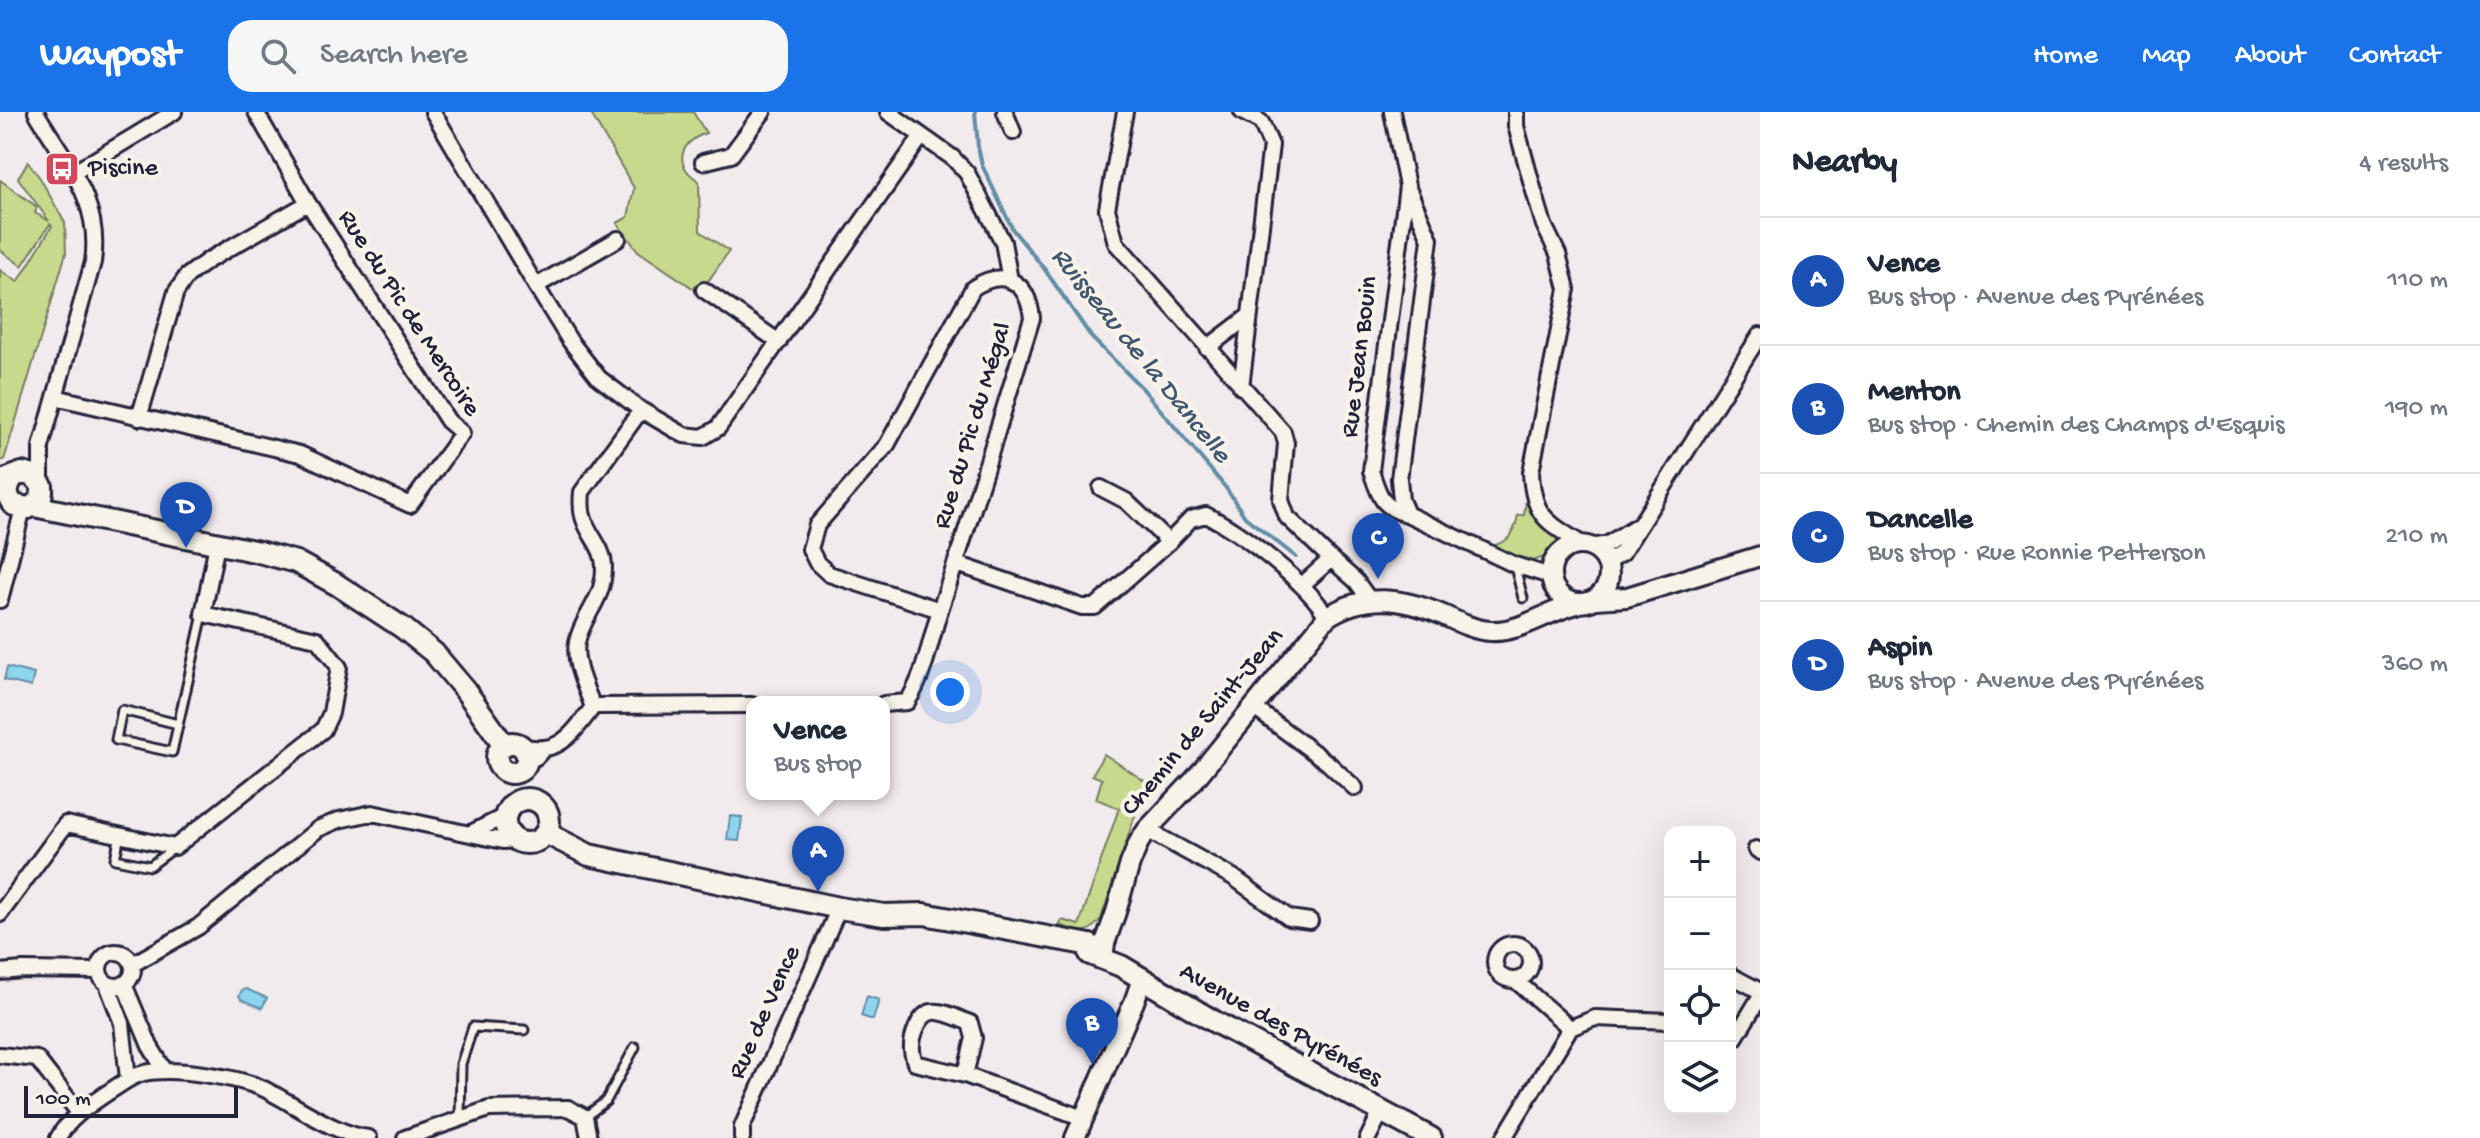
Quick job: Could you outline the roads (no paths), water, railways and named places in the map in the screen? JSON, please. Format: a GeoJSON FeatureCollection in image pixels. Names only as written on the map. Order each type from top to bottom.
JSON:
{"type":"FeatureCollection","features":[{"type":"Feature","properties":{"kind":"main road"},"geometry":{"type":"LineString","coordinates":[[102,518],[58,498],[34,476],[11,478],[7,490],[17,503],[69,515],[102,518],[296,562],[336,584],[403,628],[434,653],[522,757],[517,806],[506,829],[514,840],[532,843],[546,833],[548,814],[540,803],[517,806]]}},
{"type":"Feature","properties":{"kind":"main road"},"geometry":{"type":"LineString","coordinates":[[17,503],[41,498],[41,484]]}},
{"type":"Feature","properties":{"kind":"main road","name":"Avenue des Pyrénées"},"geometry":{"type":"LineString","coordinates":[[546,833],[589,855],[839,908],[884,915],[924,914],[1043,939],[1103,958],[1431,1138]]}},
{"type":"Feature","properties":{"kind":"main road","name":"Avenue des Pyrénées"},"geometry":{"type":"LineString","coordinates":[[911,916],[1012,944],[1090,959],[1103,958]]}},
{"type":"Feature","properties":{"kind":"main road","name":"Avenue des Pyrénées"},"geometry":{"type":"LineString","coordinates":[[994,940],[1043,939]]}},
{"type":"Feature","properties":{"kind":"street"},"geometry":{"type":"LineString","coordinates":[[36,112],[88,202],[96,242],[41,447],[41,484]]}},
{"type":"Feature","properties":{"kind":"street"},"geometry":{"type":"LineString","coordinates":[[73,173],[174,112]]}},
{"type":"Feature","properties":{"kind":"street","name":"Rue du Pic de Mercoire"},"geometry":{"type":"LineString","coordinates":[[55,397],[300,454],[410,505],[462,433],[448,421],[308,203],[256,112]]}},
{"type":"Feature","properties":{"kind":"street"},"geometry":{"type":"LineString","coordinates":[[703,162],[731,155],[763,112]]}},
{"type":"Feature","properties":{"kind":"street"},"geometry":{"type":"LineString","coordinates":[[888,112],[953,158],[967,173],[1003,242],[1010,280]]}},
{"type":"Feature","properties":{"kind":"street"},"geometry":{"type":"LineString","coordinates":[[1005,112],[1013,132]]}},
{"type":"Feature","properties":{"kind":"street"},"geometry":{"type":"LineString","coordinates":[[1125,112],[1107,209],[1116,243],[1241,387],[1277,423],[1286,438],[1281,500],[1287,517],[1356,581],[1369,599],[1405,601],[1487,631],[1513,629],[1557,608],[1596,599],[1627,597],[1760,556]]}},
{"type":"Feature","properties":{"kind":"street"},"geometry":{"type":"LineString","coordinates":[[1241,387],[1271,145],[1261,122],[1242,112]]}},
{"type":"Feature","properties":{"kind":"street","name":"Rue Jean Bouin"},"geometry":{"type":"LineString","coordinates":[[1392,112],[1406,178],[1430,238],[1399,479],[1401,500],[1407,514]]}},
{"type":"Feature","properties":{"kind":"street"},"geometry":{"type":"LineString","coordinates":[[1516,112],[1516,126],[1536,200],[1558,254],[1567,289],[1531,472],[1532,494],[1545,520],[1600,553],[1608,570],[1626,590],[1643,592]]}},
{"type":"Feature","properties":{"kind":"street"},"geometry":{"type":"LineString","coordinates":[[436,113],[536,286],[570,341],[599,378],[641,410],[684,435],[703,437],[718,428],[921,137]]}},
{"type":"Feature","properties":{"kind":"street","name":"Rue Jean Bouin"},"geometry":{"type":"LineString","coordinates":[[1375,483],[1371,471],[1406,178]]}},
{"type":"Feature","properties":{"kind":"street"},"geometry":{"type":"LineString","coordinates":[[139,418],[176,292],[187,276],[207,261],[308,203]]}},
{"type":"Feature","properties":{"kind":"street"},"geometry":{"type":"LineString","coordinates":[[1400,236],[1415,234],[1430,238]]}},
{"type":"Feature","properties":{"kind":"street"},"geometry":{"type":"LineString","coordinates":[[536,286],[618,239]]}},
{"type":"Feature","properties":{"kind":"street","name":"Rue du Pic du Mégal"},"geometry":{"type":"LineString","coordinates":[[890,703],[907,702],[916,689],[1032,318],[1024,289],[1010,280],[988,278],[973,288],[887,445],[817,525],[810,549],[817,563],[829,574],[940,610]]}},
{"type":"Feature","properties":{"kind":"street"},"geometry":{"type":"LineString","coordinates":[[704,290],[779,342]]}},
{"type":"Feature","properties":{"kind":"street"},"geometry":{"type":"LineString","coordinates":[[1207,348],[1249,316]]}},
{"type":"Feature","properties":{"kind":"street"},"geometry":{"type":"LineString","coordinates":[[1596,599],[1603,592],[1608,570],[1622,553],[1760,335]]}},
{"type":"Feature","properties":{"kind":"street"},"geometry":{"type":"LineString","coordinates":[[593,707],[579,665],[577,641],[602,590],[604,568],[603,556],[585,523],[582,492],[641,410]]}},
{"type":"Feature","properties":{"kind":"street"},"geometry":{"type":"LineString","coordinates":[[11,478],[41,447]]}},
{"type":"Feature","properties":{"kind":"street"},"geometry":{"type":"LineString","coordinates":[[1399,479],[1388,484],[1375,483],[1383,502],[1515,565],[1551,578],[1558,594],[1577,604]]}},
{"type":"Feature","properties":{"kind":"street"},"geometry":{"type":"LineString","coordinates":[[1101,488],[1126,501],[1169,542]]}},
{"type":"Feature","properties":{"kind":"street"},"geometry":{"type":"LineString","coordinates":[[0,600],[17,503]]}},
{"type":"Feature","properties":{"kind":"street"},"geometry":{"type":"LineString","coordinates":[[957,564],[1082,607],[1095,607],[1191,519],[1206,515],[1224,523],[1302,585],[1327,617]]}},
{"type":"Feature","properties":{"kind":"street"},"geometry":{"type":"LineString","coordinates":[[1537,617],[1547,598],[1552,564],[1557,556],[1572,546],[1608,544],[1638,525]]}},
{"type":"Feature","properties":{"kind":"street"},"geometry":{"type":"LineString","coordinates":[[0,914],[66,824],[175,847],[323,730],[331,713],[339,667],[317,639],[203,614],[217,544]]}},
{"type":"Feature","properties":{"kind":"street"},"geometry":{"type":"LineString","coordinates":[[1302,585],[1331,559]]}},
{"type":"Feature","properties":{"kind":"street","name":"Chemin de Saint-Jean"},"geometry":{"type":"LineString","coordinates":[[1103,958],[1130,864],[1147,830],[1195,779],[1327,617],[1340,608],[1369,599]]}},
{"type":"Feature","properties":{"kind":"street"},"geometry":{"type":"LineString","coordinates":[[522,757],[557,745],[570,735],[593,707],[746,705]]}},
{"type":"Feature","properties":{"kind":"street"},"geometry":{"type":"LineString","coordinates":[[1253,707],[1328,763],[1355,788]]}},
{"type":"Feature","properties":{"kind":"street"},"geometry":{"type":"LineString","coordinates":[[471,833],[517,806]]}},
{"type":"Feature","properties":{"kind":"street"},"geometry":{"type":"LineString","coordinates":[[133,964],[198,927],[318,829],[339,820],[372,813],[503,841],[514,840]]}},
{"type":"Feature","properties":{"kind":"street"},"geometry":{"type":"LineString","coordinates":[[1147,830],[1233,877],[1289,918],[1310,921]]}},
{"type":"Feature","properties":{"kind":"street","name":"Rue de Vence"},"geometry":{"type":"LineString","coordinates":[[742,1138],[742,1127],[839,908]]}},
{"type":"Feature","properties":{"kind":"street"},"geometry":{"type":"LineString","coordinates":[[0,972],[23,970],[103,978],[113,986],[124,984],[132,976],[133,964],[123,953],[111,953],[101,961],[103,978],[122,1023],[128,1079]]}},
{"type":"Feature","properties":{"kind":"street"},"geometry":{"type":"LineString","coordinates":[[1075,1138],[1142,979]]}},
{"type":"Feature","properties":{"kind":"street"},"geometry":{"type":"LineString","coordinates":[[1736,979],[1760,994],[1736,1036]]}},
{"type":"Feature","properties":{"kind":"street"},"geometry":{"type":"LineString","coordinates":[[1515,980],[1570,1028]]}},
{"type":"Feature","properties":{"kind":"street"},"geometry":{"type":"LineString","coordinates":[[124,984],[150,1046],[165,1071]]}},
{"type":"Feature","properties":{"kind":"street"},"geometry":{"type":"LineString","coordinates":[[965,1075],[974,1038],[970,1023],[929,1012],[923,1017],[915,1035],[912,1050],[915,1063],[965,1075],[1083,1118]]}},
{"type":"Feature","properties":{"kind":"street"},"geometry":{"type":"LineString","coordinates":[[1504,1138],[1570,1028],[1595,1018],[1664,1021]]}},
{"type":"Feature","properties":{"kind":"street"},"geometry":{"type":"LineString","coordinates":[[0,1055],[37,1059],[79,1113]]}},
{"type":"Feature","properties":{"kind":"street"},"geometry":{"type":"LineString","coordinates":[[58,1138],[64,1127],[79,1113],[128,1079],[143,1073],[190,1071],[261,1088],[323,1121],[369,1138]]}},
{"type":"Feature","properties":{"kind":"street"},"geometry":{"type":"LineString","coordinates":[[405,1138],[489,1109],[568,1108],[585,1117],[589,1138]]}},
{"type":"Feature","properties":{"kind":"street"},"geometry":{"type":"LineString","coordinates":[[1368,1138],[1381,1112]]}},
{"type":"Feature","properties":{"kind":"lane"},"geometry":{"type":"LineString","coordinates":[[1515,565],[1523,598]]}},
{"type":"Feature","properties":{"kind":"lane"},"geometry":{"type":"LineString","coordinates":[[178,724],[122,710],[116,740],[172,752],[203,614]]}},
{"type":"Feature","properties":{"kind":"lane"},"geometry":{"type":"LineString","coordinates":[[120,835],[115,859],[150,866],[175,847]]}},
{"type":"Feature","properties":{"kind":"lane"},"geometry":{"type":"LineString","coordinates":[[460,1120],[461,1064],[473,1027],[524,1030]]}},
{"type":"Feature","properties":{"kind":"lane"},"geometry":{"type":"LineString","coordinates":[[585,1117],[606,1101],[635,1047]]}},
{"type":"Feature","properties":{"kind":"water"},"geometry":{"type":"Polygon","coordinates":[[[7,667],[34,674],[31,687],[4,680],[7,667]]]}},
{"type":"Feature","properties":{"kind":"water"},"geometry":{"type":"Polygon","coordinates":[[[730,816],[742,817],[739,841],[727,840],[730,816]]]}},
{"type":"Feature","properties":{"kind":"water"},"geometry":{"type":"Polygon","coordinates":[[[242,990],[267,998],[262,1008],[241,999],[242,990]]]}},
{"type":"Feature","properties":{"kind":"water"},"geometry":{"type":"Polygon","coordinates":[[[867,996],[879,1000],[873,1020],[861,1016],[867,996]]]}},
{"type":"Feature","properties":{"kind":"waterway","name":"Ruisseau de la Dancelle"},"geometry":{"type":"LineString","coordinates":[[975,112],[982,165],[1013,230],[1092,338],[1143,389],[1226,488],[1245,517],[1296,557]]}},
{"type":"Feature","properties":{"kind":"place","name":"Piscine"},"geometry":{"type":"Point","coordinates":[62,169]}},
{"type":"Feature","properties":{"kind":"place","name":"Aspin"},"geometry":{"type":"Point","coordinates":[186,548]}},
{"type":"Feature","properties":{"kind":"place","name":"Dancelle"},"geometry":{"type":"Point","coordinates":[1378,579]}},
{"type":"Feature","properties":{"kind":"place","name":"Vence"},"geometry":{"type":"Point","coordinates":[818,892]}},
{"type":"Feature","properties":{"kind":"place","name":"Menton"},"geometry":{"type":"Point","coordinates":[1092,1064]}}]}
